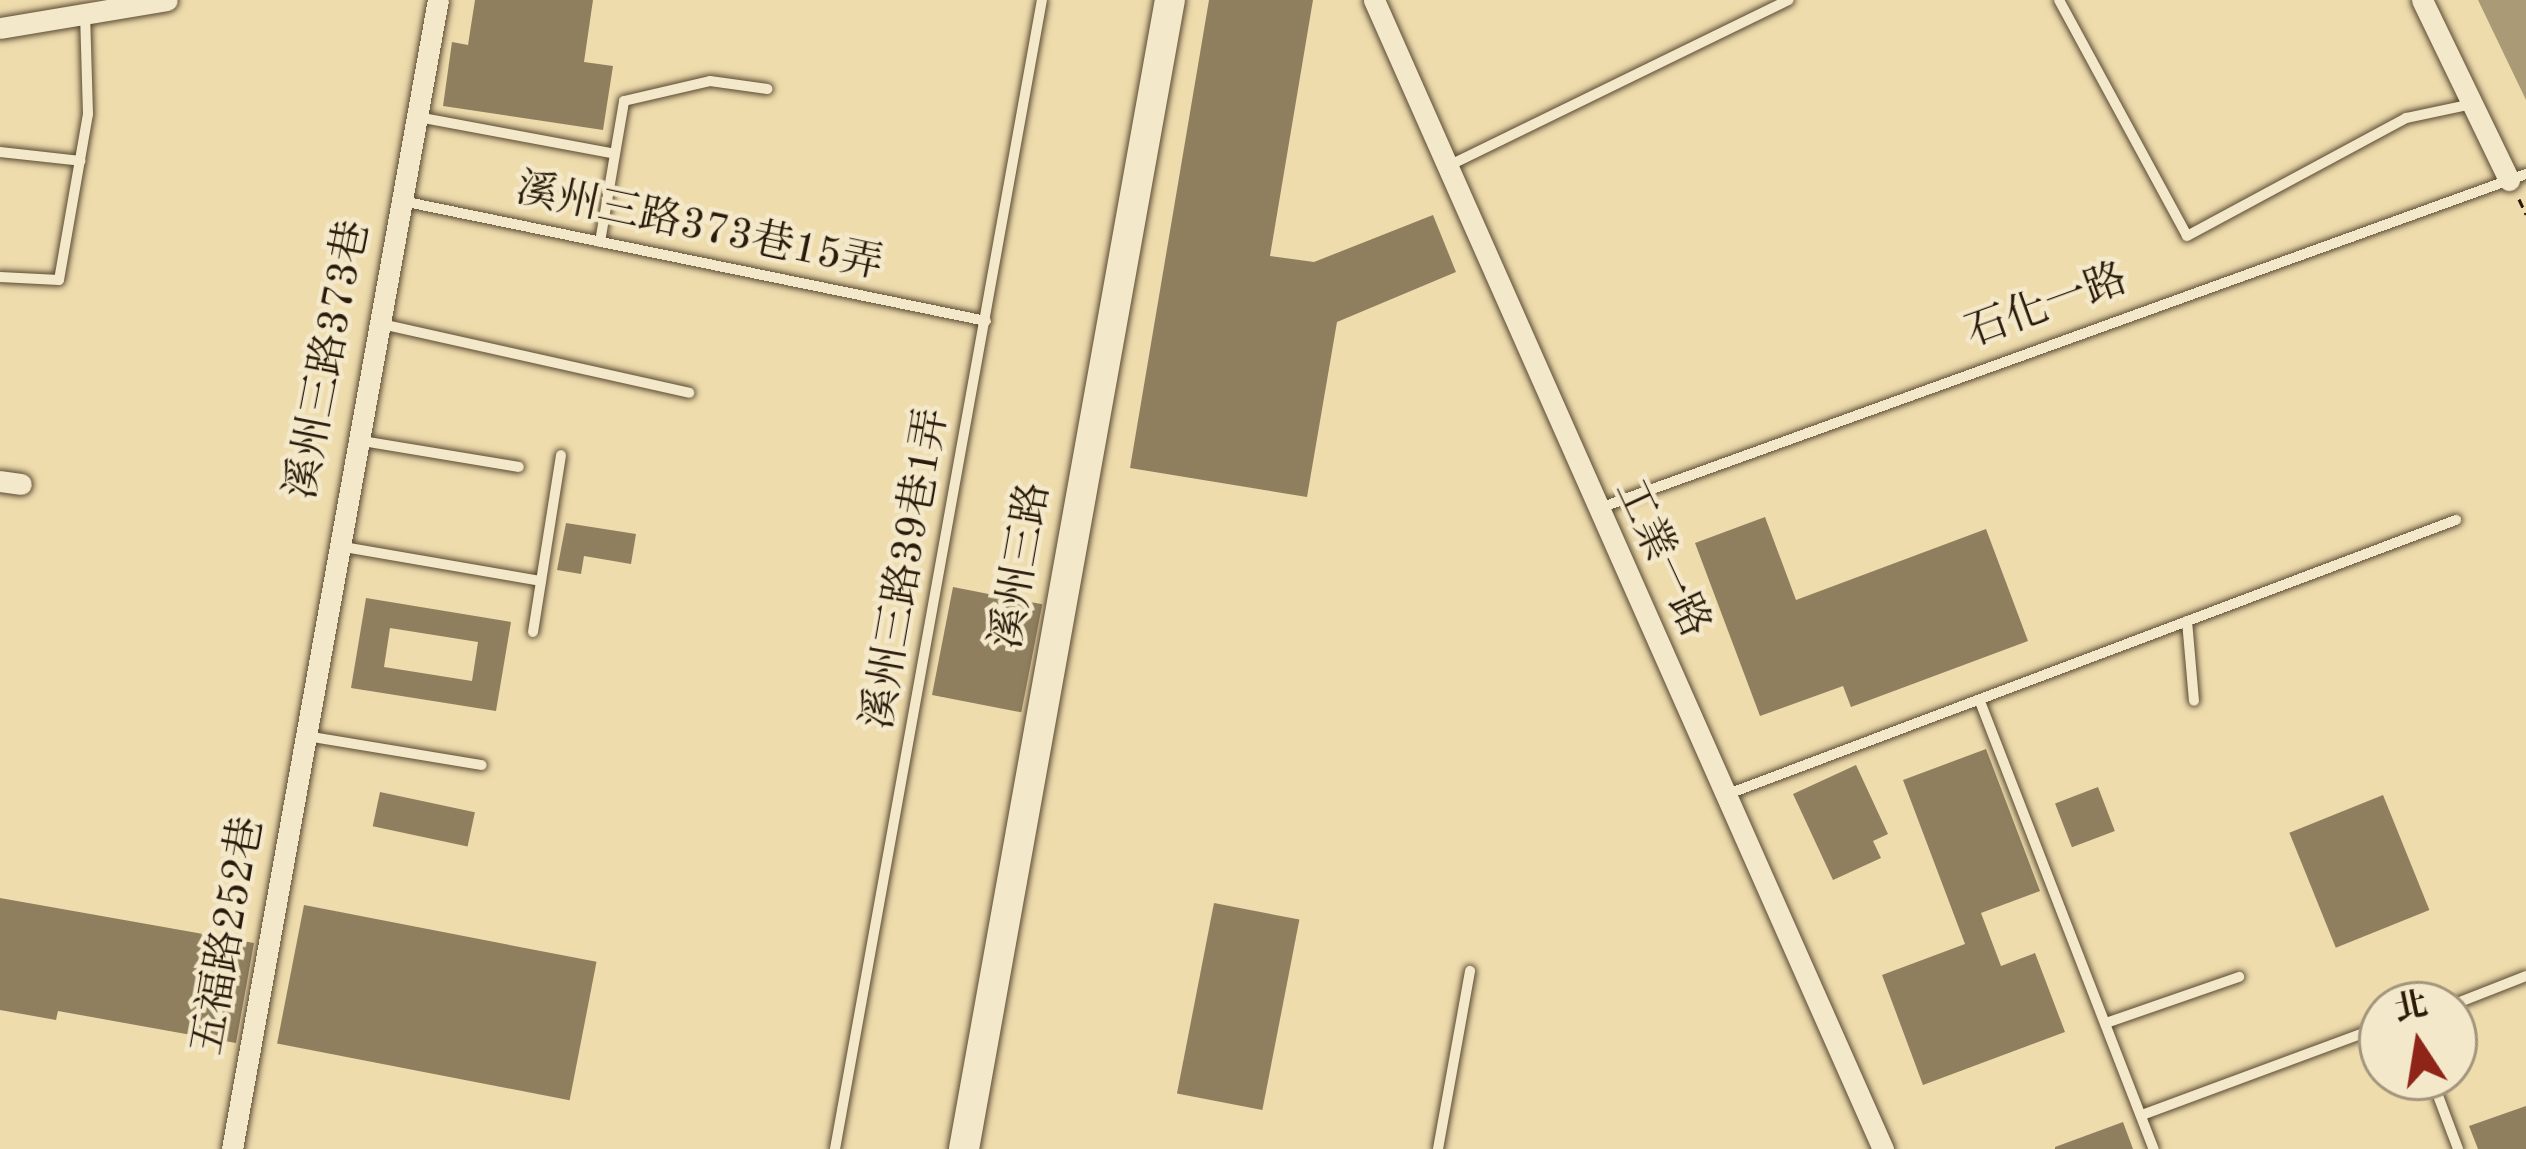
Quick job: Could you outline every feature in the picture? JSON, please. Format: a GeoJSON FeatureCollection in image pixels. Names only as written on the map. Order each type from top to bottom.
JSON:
{"type":"FeatureCollection","features":[{"type":"Feature","properties":{"kind":"street"},"geometry":{"type":"LineString","coordinates":[[0,28],[167,0]]}},
{"type":"Feature","properties":{"kind":"street","name":"溪州三路373巷"},"geometry":{"type":"LineString","coordinates":[[302,736],[374,322],[439,0]]}},
{"type":"Feature","properties":{"kind":"street","name":"溪州三路"},"geometry":{"type":"LineString","coordinates":[[964,1149],[1170,0]]}},
{"type":"Feature","properties":{"kind":"street","name":"工業一路"},"geometry":{"type":"LineString","coordinates":[[1373,0],[1594,510],[1728,794],[1883,1149]]}},
{"type":"Feature","properties":{"kind":"street"},"geometry":{"type":"LineString","coordinates":[[2422,0],[2517,177]]}},
{"type":"Feature","properties":{"kind":"street","name":"五福路252巷"},"geometry":{"type":"LineString","coordinates":[[232,1149],[302,736]]}},
{"type":"Feature","properties":{"kind":"lane","name":"溪州三路39巷1弄"},"geometry":{"type":"LineString","coordinates":[[835,1149],[1042,0]]}},
{"type":"Feature","properties":{"kind":"lane"},"geometry":{"type":"LineString","coordinates":[[1448,166],[1790,0]]}},
{"type":"Feature","properties":{"kind":"lane"},"geometry":{"type":"LineString","coordinates":[[2060,0],[2186,236],[2406,118],[2476,103]]}},
{"type":"Feature","properties":{"kind":"lane"},"geometry":{"type":"LineString","coordinates":[[0,277],[45,285],[59,280],[81,161],[85,13]]}},
{"type":"Feature","properties":{"kind":"lane"},"geometry":{"type":"LineString","coordinates":[[600,242],[624,101],[710,81],[767,89]]}},
{"type":"Feature","properties":{"kind":"lane"},"geometry":{"type":"LineString","coordinates":[[416,116],[615,154]]}},
{"type":"Feature","properties":{"kind":"lane"},"geometry":{"type":"LineString","coordinates":[[0,152],[81,161]]}},
{"type":"Feature","properties":{"kind":"lane","name":"石化一路"},"geometry":{"type":"LineString","coordinates":[[1594,510],[2517,177]]}},
{"type":"Feature","properties":{"kind":"lane","name":"溪州三路373巷15弄"},"geometry":{"type":"LineString","coordinates":[[399,200],[986,321]]}},
{"type":"Feature","properties":{"kind":"lane"},"geometry":{"type":"LineString","coordinates":[[374,322],[689,394]]}},
{"type":"Feature","properties":{"kind":"lane"},"geometry":{"type":"LineString","coordinates":[[353,440],[519,467]]}},
{"type":"Feature","properties":{"kind":"lane"},"geometry":{"type":"LineString","coordinates":[[533,632],[561,455]]}},
{"type":"Feature","properties":{"kind":"lane"},"geometry":{"type":"LineString","coordinates":[[1728,794],[1981,704],[2058,664],[2456,520]]}},
{"type":"Feature","properties":{"kind":"lane"},"geometry":{"type":"LineString","coordinates":[[334,545],[541,581]]}},
{"type":"Feature","properties":{"kind":"lane"},"geometry":{"type":"LineString","coordinates":[[2187,621],[2194,700]]}},
{"type":"Feature","properties":{"kind":"lane"},"geometry":{"type":"LineString","coordinates":[[1981,704],[2154,1149]]}},
{"type":"Feature","properties":{"kind":"lane"},"geometry":{"type":"LineString","coordinates":[[302,736],[482,765]]}},
{"type":"Feature","properties":{"kind":"lane"},"geometry":{"type":"LineString","coordinates":[[1438,1149],[1470,971]]}},
{"type":"Feature","properties":{"kind":"lane"},"geometry":{"type":"LineString","coordinates":[[2478,995],[2526,976]]}},
{"type":"Feature","properties":{"kind":"lane"},"geometry":{"type":"LineString","coordinates":[[2106,1023],[2239,977]]}},
{"type":"Feature","properties":{"kind":"lane"},"geometry":{"type":"LineString","coordinates":[[2142,1115],[2358,1035]]}},
{"type":"Feature","properties":{"kind":"lane"},"geometry":{"type":"LineString","coordinates":[[2440,1101],[2458,1149]]}},
{"type":"Feature","properties":{"kind":"shaded area"},"geometry":{"type":"Polygon","coordinates":[[[2478,0],[2526,0],[2526,100],[2478,0]]]}},
{"type":"Feature","properties":{"kind":"building"},"geometry":{"type":"Polygon","coordinates":[[[475,0],[593,0],[584,62],[613,66],[603,130],[443,106],[452,42],[468,45],[475,0]]]}},
{"type":"Feature","properties":{"kind":"building"},"geometry":{"type":"Polygon","coordinates":[[[1209,0],[1313,0],[1270,256],[1314,262],[1433,215],[1456,272],[1337,322],[1307,497],[1130,468],[1209,0]]]}},
{"type":"Feature","properties":{"kind":"building"},"geometry":{"type":"Polygon","coordinates":[[[1765,517],[1796,600],[1986,529],[2028,641],[1851,707],[1843,686],[1760,716],[1695,543],[1765,517]]]}},
{"type":"Feature","properties":{"kind":"building"},"geometry":{"type":"Polygon","coordinates":[[[566,523],[636,534],[631,564],[584,556],[581,574],[557,570],[566,523]]]}},
{"type":"Feature","properties":{"kind":"building"},"geometry":{"type":"Polygon","coordinates":[[[953,587],[1042,604],[1021,712],[932,695],[953,587]]]}},
{"type":"Feature","properties":{"kind":"building"},"geometry":{"type":"Polygon","coordinates":[[[366,598],[511,622],[496,711],[351,688],[366,598]],[[390,628],[384,667],[472,681],[478,642],[390,628]]]}},
{"type":"Feature","properties":{"kind":"building"},"geometry":{"type":"Polygon","coordinates":[[[1986,749],[2040,891],[1981,913],[2001,966],[2035,953],[2065,1032],[1923,1085],[1882,975],[1965,944],[1903,780],[1986,749]]]}},
{"type":"Feature","properties":{"kind":"building"},"geometry":{"type":"Polygon","coordinates":[[[1856,765],[1888,834],[1873,841],[1881,858],[1833,880],[1793,794],[1856,765]]]}},
{"type":"Feature","properties":{"kind":"building"},"geometry":{"type":"Polygon","coordinates":[[[2098,787],[2115,831],[2072,847],[2055,803],[2098,787]]]}},
{"type":"Feature","properties":{"kind":"building"},"geometry":{"type":"Polygon","coordinates":[[[380,792],[475,812],[468,846],[373,826],[380,792]]]}},
{"type":"Feature","properties":{"kind":"building"},"geometry":{"type":"Polygon","coordinates":[[[2383,795],[2429,910],[2336,948],[2289,833],[2383,795]]]}},
{"type":"Feature","properties":{"kind":"building"},"geometry":{"type":"Polygon","coordinates":[[[0,898],[254,943],[236,1043],[58,1011],[56,1020],[0,1010],[0,898]]]}},
{"type":"Feature","properties":{"kind":"building"},"geometry":{"type":"Polygon","coordinates":[[[1214,903],[1299,920],[1262,1110],[1177,1093],[1214,903]]]}},
{"type":"Feature","properties":{"kind":"building"},"geometry":{"type":"Polygon","coordinates":[[[304,905],[597,962],[570,1100],[277,1043],[304,905]]]}},
{"type":"Feature","properties":{"kind":"building"},"geometry":{"type":"Polygon","coordinates":[[[2526,1106],[2526,1149],[2478,1149],[2469,1126],[2526,1106]]]}},
{"type":"Feature","properties":{"kind":"building"},"geometry":{"type":"Polygon","coordinates":[[[2123,1122],[2133,1149],[2055,1149],[2055,1147],[2123,1122]]]}}]}
